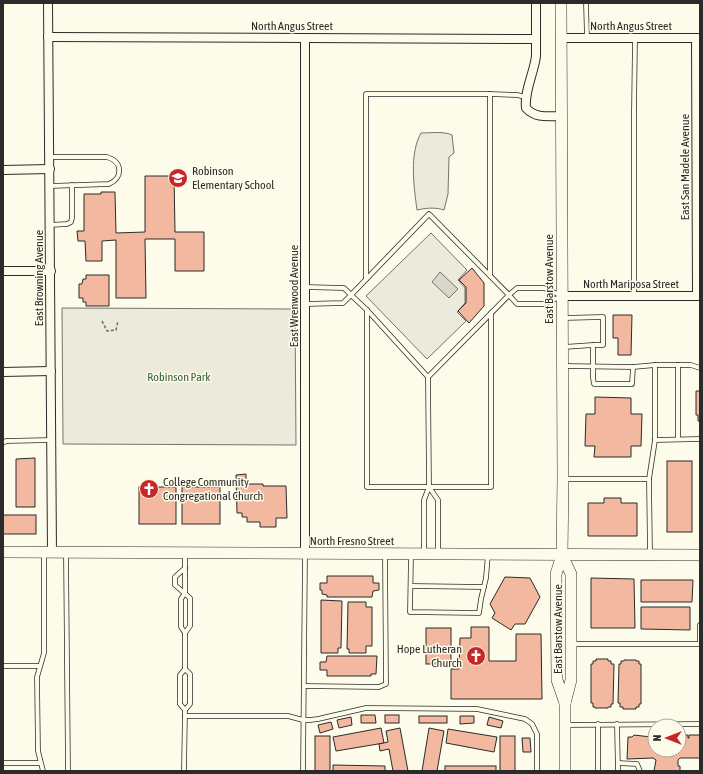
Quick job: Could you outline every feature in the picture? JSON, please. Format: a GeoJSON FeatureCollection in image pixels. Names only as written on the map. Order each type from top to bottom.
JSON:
{"type":"FeatureCollection","features":[{"type":"Feature","properties":{"kind":"main road","name":"East Barstow Avenue"},"geometry":{"type":"LineString","coordinates":[[562,3],[563,479],[562,555],[556,574],[557,680],[565,704]]}},
{"type":"Feature","properties":{"kind":"main road","name":"North Fresno Street"},"geometry":{"type":"LineString","coordinates":[[3,552],[185,554],[305,553],[700,555]]}},
{"type":"Feature","properties":{"kind":"main road","name":"East Barstow Avenue"},"geometry":{"type":"LineString","coordinates":[[562,555],[571,574],[572,644],[571,680],[565,704],[565,771]]}},
{"type":"Feature","properties":{"kind":"street","name":"East Browning Avenue"},"geometry":{"type":"LineString","coordinates":[[48,3],[52,440],[48,553]]}},
{"type":"Feature","properties":{"kind":"street"},"geometry":{"type":"LineString","coordinates":[[536,3],[536,63],[526,96],[526,108],[534,115],[562,116]]}},
{"type":"Feature","properties":{"kind":"street","name":"North Angus Street"},"geometry":{"type":"LineString","coordinates":[[48,37],[536,39]]}},
{"type":"Feature","properties":{"kind":"street","name":"East Wrenwood Avenue"},"geometry":{"type":"LineString","coordinates":[[305,38],[305,553]]}},
{"type":"Feature","properties":{"kind":"street","name":"North Angus Street"},"geometry":{"type":"LineString","coordinates":[[562,38],[698,38]]}},
{"type":"Feature","properties":{"kind":"street","name":"East San Madele Avenue"},"geometry":{"type":"LineString","coordinates":[[698,38],[699,296]]}},
{"type":"Feature","properties":{"kind":"street"},"geometry":{"type":"LineString","coordinates":[[3,170],[50,170]]}},
{"type":"Feature","properties":{"kind":"street"},"geometry":{"type":"LineString","coordinates":[[3,271],[51,271]]}},
{"type":"Feature","properties":{"kind":"street","name":"North Mariposa Street"},"geometry":{"type":"LineString","coordinates":[[562,296],[699,296]]}},
{"type":"Feature","properties":{"kind":"street"},"geometry":{"type":"LineString","coordinates":[[3,372],[51,371]]}},
{"type":"Feature","properties":{"kind":"lane"},"geometry":{"type":"LineString","coordinates":[[586,3],[587,38]]}},
{"type":"Feature","properties":{"kind":"lane"},"geometry":{"type":"LineString","coordinates":[[634,295],[635,38]]}},
{"type":"Feature","properties":{"kind":"lane"},"geometry":{"type":"LineString","coordinates":[[366,279],[366,94],[490,94],[526,96]]}},
{"type":"Feature","properties":{"kind":"lane"},"geometry":{"type":"LineString","coordinates":[[490,94],[490,275]]}},
{"type":"Feature","properties":{"kind":"lane"},"geometry":{"type":"LineString","coordinates":[[50,156],[107,157],[114,159],[120,170],[118,177],[114,182],[109,184],[50,186]]}},
{"type":"Feature","properties":{"kind":"lane"},"geometry":{"type":"LineString","coordinates":[[50,225],[66,224],[71,222],[72,185]]}},
{"type":"Feature","properties":{"kind":"lane"},"geometry":{"type":"LineString","coordinates":[[306,304],[343,304],[429,214],[517,304],[544,304],[562,296]]}},
{"type":"Feature","properties":{"kind":"lane"},"geometry":{"type":"LineString","coordinates":[[305,287],[344,288],[367,310],[428,377],[429,487],[424,500],[424,554]]}},
{"type":"Feature","properties":{"kind":"lane"},"geometry":{"type":"LineString","coordinates":[[428,377],[517,288],[544,288],[562,296]]}},
{"type":"Feature","properties":{"kind":"lane"},"geometry":{"type":"LineString","coordinates":[[367,310],[367,487],[492,487],[491,313]]}},
{"type":"Feature","properties":{"kind":"lane"},"geometry":{"type":"LineString","coordinates":[[563,318],[602,317],[603,345],[563,347]]}},
{"type":"Feature","properties":{"kind":"lane"},"geometry":{"type":"LineString","coordinates":[[593,345],[592,366],[594,384],[632,384],[633,367]]}},
{"type":"Feature","properties":{"kind":"lane"},"geometry":{"type":"LineString","coordinates":[[563,366],[633,367],[655,365],[691,365],[700,368]]}},
{"type":"Feature","properties":{"kind":"lane"},"geometry":{"type":"LineString","coordinates":[[650,555],[649,479],[655,440],[655,365]]}},
{"type":"Feature","properties":{"kind":"lane"},"geometry":{"type":"LineString","coordinates":[[678,365],[678,439]]}},
{"type":"Feature","properties":{"kind":"lane"},"geometry":{"type":"LineString","coordinates":[[655,440],[700,439]]}},
{"type":"Feature","properties":{"kind":"lane"},"geometry":{"type":"LineString","coordinates":[[3,443],[6,441],[52,440]]}},
{"type":"Feature","properties":{"kind":"lane"},"geometry":{"type":"LineString","coordinates":[[563,479],[649,479]]}},
{"type":"Feature","properties":{"kind":"lane"},"geometry":{"type":"LineString","coordinates":[[429,487],[438,500],[438,554]]}},
{"type":"Feature","properties":{"kind":"lane"},"geometry":{"type":"LineString","coordinates":[[43,771],[38,751],[37,677],[44,653],[48,553]]}},
{"type":"Feature","properties":{"kind":"lane"},"geometry":{"type":"LineString","coordinates":[[66,553],[68,771]]}},
{"type":"Feature","properties":{"kind":"lane"},"geometry":{"type":"LineString","coordinates":[[303,771],[305,553]]}},
{"type":"Feature","properties":{"kind":"lane"},"geometry":{"type":"LineString","coordinates":[[184,771],[185,710],[180,704],[180,674],[185,668],[185,633],[181,627],[181,599],[185,593],[185,554]]}},
{"type":"Feature","properties":{"kind":"lane"},"geometry":{"type":"LineString","coordinates":[[304,686],[379,687],[386,684],[385,554]]}},
{"type":"Feature","properties":{"kind":"lane"},"geometry":{"type":"LineString","coordinates":[[411,554],[410,612],[479,613],[486,578],[488,554]]}},
{"type":"Feature","properties":{"kind":"lane"},"geometry":{"type":"LineString","coordinates":[[185,568],[175,577],[175,585],[190,598],[190,626],[185,633]]}},
{"type":"Feature","properties":{"kind":"lane"},"geometry":{"type":"LineString","coordinates":[[411,586],[484,587]]}},
{"type":"Feature","properties":{"kind":"lane"},"geometry":{"type":"LineString","coordinates":[[572,644],[700,644],[700,625]]}},
{"type":"Feature","properties":{"kind":"lane"},"geometry":{"type":"LineString","coordinates":[[3,666],[40,666]]}},
{"type":"Feature","properties":{"kind":"lane"},"geometry":{"type":"LineString","coordinates":[[185,668],[190,674],[190,704],[185,710]]}},
{"type":"Feature","properties":{"kind":"lane"},"geometry":{"type":"LineString","coordinates":[[185,716],[288,716],[303,720],[318,719],[366,708],[477,709],[529,720],[537,734],[537,771]]}},
{"type":"Feature","properties":{"kind":"lane"},"geometry":{"type":"LineString","coordinates":[[598,724],[598,771]]}},
{"type":"Feature","properties":{"kind":"lane"},"geometry":{"type":"LineString","coordinates":[[617,724],[618,771]]}},
{"type":"Feature","properties":{"kind":"lane"},"geometry":{"type":"LineString","coordinates":[[565,725],[700,724]]}},
{"type":"Feature","properties":{"kind":"lane"},"geometry":{"type":"LineString","coordinates":[[3,763],[40,763]]}},
{"type":"Feature","properties":{"kind":"lane"},"geometry":{"type":"LineString","coordinates":[[618,763],[637,764],[640,771]]}},
{"type":"Feature","properties":{"kind":"path"},"geometry":{"type":"LineString","coordinates":[[102,321],[107,331],[110,331],[116,330],[118,321]]}},
{"type":"Feature","properties":{"kind":"green space"},"geometry":{"type":"Polygon","coordinates":[[[421,133],[441,133],[452,135],[454,153],[449,157],[448,194],[444,210],[430,208],[417,210],[413,171],[417,141],[421,133]]]}},
{"type":"Feature","properties":{"kind":"green space"},"geometry":{"type":"Polygon","coordinates":[[[431,233],[467,270],[458,280],[465,288],[465,303],[457,312],[466,321],[427,359],[366,296],[431,233]]]}},
{"type":"Feature","properties":{"kind":"green space","name":"Robinson Park"},"geometry":{"type":"Polygon","coordinates":[[[62,308],[295,309],[296,445],[63,444],[62,308]]]}},
{"type":"Feature","properties":{"kind":"shaded area"},"geometry":{"type":"Polygon","coordinates":[[[440,272],[458,289],[449,298],[432,282],[440,272]]]}},
{"type":"Feature","properties":{"kind":"building"},"geometry":{"type":"Polygon","coordinates":[[[145,176],[174,176],[175,232],[204,232],[204,271],[175,271],[175,239],[145,239],[146,298],[116,298],[116,240],[102,241],[102,261],[86,261],[85,241],[78,241],[77,231],[84,231],[84,194],[115,192],[116,233],[145,232],[145,176]]]}},
{"type":"Feature","properties":{"kind":"building"},"geometry":{"type":"Polygon","coordinates":[[[472,268],[484,283],[484,306],[469,323],[458,311],[466,303],[466,287],[459,280],[472,268]]]}},
{"type":"Feature","properties":{"kind":"building"},"geometry":{"type":"Polygon","coordinates":[[[86,275],[109,275],[109,306],[86,306],[86,302],[83,302],[83,298],[79,298],[79,284],[82,284],[83,279],[86,279],[86,275]]]}},
{"type":"Feature","properties":{"kind":"building"},"geometry":{"type":"Polygon","coordinates":[[[613,315],[632,315],[631,355],[618,355],[618,338],[613,338],[613,315]]]}},
{"type":"Feature","properties":{"kind":"building"},"geometry":{"type":"Polygon","coordinates":[[[696,391],[700,391],[700,421],[698,421],[698,415],[696,415],[696,391]]]}},
{"type":"Feature","properties":{"kind":"building"},"geometry":{"type":"Polygon","coordinates":[[[595,397],[631,398],[631,414],[642,414],[641,446],[631,446],[631,457],[594,457],[595,446],[585,446],[586,414],[595,414],[595,397]]]}},
{"type":"Feature","properties":{"kind":"building"},"geometry":{"type":"Polygon","coordinates":[[[35,458],[35,507],[16,507],[16,459],[35,458]]]}},
{"type":"Feature","properties":{"kind":"building"},"geometry":{"type":"Polygon","coordinates":[[[667,461],[692,461],[692,532],[667,532],[667,461]]]}},
{"type":"Feature","properties":{"kind":"building"},"geometry":{"type":"Polygon","coordinates":[[[246,474],[246,484],[286,486],[287,518],[276,518],[276,527],[260,527],[260,522],[247,522],[247,517],[242,517],[242,513],[237,513],[236,475],[246,474]]]}},
{"type":"Feature","properties":{"kind":"building"},"geometry":{"type":"Polygon","coordinates":[[[139,487],[176,487],[176,524],[139,524],[139,487]]]}},
{"type":"Feature","properties":{"kind":"building"},"geometry":{"type":"Polygon","coordinates":[[[182,487],[220,487],[220,524],[182,524],[182,487]]]}},
{"type":"Feature","properties":{"kind":"building"},"geometry":{"type":"Polygon","coordinates":[[[604,498],[621,498],[621,503],[637,503],[637,536],[588,536],[588,503],[604,503],[604,498]]]}},
{"type":"Feature","properties":{"kind":"building"},"geometry":{"type":"Polygon","coordinates":[[[3,515],[36,515],[36,534],[3,534],[3,515]]]}},
{"type":"Feature","properties":{"kind":"building"},"geometry":{"type":"Polygon","coordinates":[[[327,576],[373,576],[373,583],[379,583],[379,590],[373,591],[372,597],[327,597],[327,595],[322,594],[322,590],[320,590],[320,583],[327,583],[327,576]]]}},
{"type":"Feature","properties":{"kind":"building"},"geometry":{"type":"Polygon","coordinates":[[[505,577],[530,578],[540,597],[525,624],[515,624],[511,630],[492,618],[495,613],[490,604],[505,577]]]}},
{"type":"Feature","properties":{"kind":"building"},"geometry":{"type":"Polygon","coordinates":[[[591,578],[634,579],[635,628],[591,628],[591,578]]]}},
{"type":"Feature","properties":{"kind":"building"},"geometry":{"type":"Polygon","coordinates":[[[641,580],[693,580],[692,602],[641,602],[641,580]]]}},
{"type":"Feature","properties":{"kind":"building"},"geometry":{"type":"Polygon","coordinates":[[[321,600],[342,601],[341,648],[338,648],[338,653],[321,653],[321,600]]]}},
{"type":"Feature","properties":{"kind":"building"},"geometry":{"type":"Polygon","coordinates":[[[348,602],[366,602],[366,607],[372,607],[372,646],[366,646],[366,653],[349,653],[349,649],[347,649],[348,602]]]}},
{"type":"Feature","properties":{"kind":"building"},"geometry":{"type":"Polygon","coordinates":[[[641,607],[690,607],[690,630],[641,629],[641,607]]]}},
{"type":"Feature","properties":{"kind":"building"},"geometry":{"type":"Polygon","coordinates":[[[471,627],[489,627],[489,661],[516,661],[516,634],[541,634],[542,699],[451,699],[451,669],[459,669],[460,638],[471,638],[471,627]]]}},
{"type":"Feature","properties":{"kind":"building"},"geometry":{"type":"Polygon","coordinates":[[[426,628],[451,628],[451,664],[426,664],[426,628]]]}},
{"type":"Feature","properties":{"kind":"building"},"geometry":{"type":"Polygon","coordinates":[[[327,656],[377,656],[376,674],[371,674],[371,676],[327,676],[327,670],[320,670],[320,662],[326,662],[327,656]]]}},
{"type":"Feature","properties":{"kind":"building"},"geometry":{"type":"Polygon","coordinates":[[[596,659],[608,659],[608,661],[611,661],[611,664],[614,664],[613,704],[611,704],[611,707],[608,708],[595,708],[593,707],[593,703],[591,703],[591,664],[593,664],[593,661],[596,661],[596,659]]]}},
{"type":"Feature","properties":{"kind":"building"},"geometry":{"type":"Polygon","coordinates":[[[636,660],[639,661],[639,664],[641,664],[641,704],[639,704],[639,707],[636,707],[636,709],[623,709],[623,707],[620,707],[620,703],[618,703],[619,664],[621,664],[621,661],[636,660]]]}},
{"type":"Feature","properties":{"kind":"building"},"geometry":{"type":"Polygon","coordinates":[[[361,715],[375,715],[376,723],[361,723],[361,715]]]}},
{"type":"Feature","properties":{"kind":"building"},"geometry":{"type":"Polygon","coordinates":[[[385,715],[399,715],[399,723],[385,723],[385,715]]]}},
{"type":"Feature","properties":{"kind":"building"},"geometry":{"type":"Polygon","coordinates":[[[419,716],[447,716],[447,723],[419,723],[419,716]]]}},
{"type":"Feature","properties":{"kind":"building"},"geometry":{"type":"Polygon","coordinates":[[[460,716],[474,716],[474,723],[460,724],[460,716]]]}},
{"type":"Feature","properties":{"kind":"building"},"geometry":{"type":"Polygon","coordinates":[[[351,717],[352,725],[339,728],[337,720],[351,717]]]}},
{"type":"Feature","properties":{"kind":"building"},"geometry":{"type":"Polygon","coordinates":[[[489,717],[503,721],[501,728],[487,725],[489,717]]]}},
{"type":"Feature","properties":{"kind":"building"},"geometry":{"type":"Polygon","coordinates":[[[331,722],[333,729],[320,733],[318,725],[331,722]]]}},
{"type":"Feature","properties":{"kind":"building"},"geometry":{"type":"Polygon","coordinates":[[[381,728],[384,743],[336,751],[333,737],[381,728]]]}},
{"type":"Feature","properties":{"kind":"building"},"geometry":{"type":"Polygon","coordinates":[[[400,728],[408,771],[393,771],[389,749],[380,751],[379,744],[388,742],[386,731],[400,728]]]}},
{"type":"Feature","properties":{"kind":"building"},"geometry":{"type":"Polygon","coordinates":[[[429,728],[444,731],[437,771],[422,771],[429,728]]]}},
{"type":"Feature","properties":{"kind":"building"},"geometry":{"type":"Polygon","coordinates":[[[448,729],[497,737],[494,752],[446,743],[448,729]]]}},
{"type":"Feature","properties":{"kind":"building"},"geometry":{"type":"Polygon","coordinates":[[[634,735],[647,737],[647,758],[653,758],[627,759],[628,737],[632,737],[634,735]]]}},
{"type":"Feature","properties":{"kind":"building"},"geometry":{"type":"Polygon","coordinates":[[[687,735],[689,738],[689,735],[700,735],[700,758],[687,758],[687,735]]]}},
{"type":"Feature","properties":{"kind":"building"},"geometry":{"type":"Polygon","coordinates":[[[315,736],[330,736],[330,771],[315,771],[315,736]]]}},
{"type":"Feature","properties":{"kind":"building"},"geometry":{"type":"Polygon","coordinates":[[[500,736],[515,736],[515,771],[500,771],[500,736]]]}},
{"type":"Feature","properties":{"kind":"building"},"geometry":{"type":"Polygon","coordinates":[[[522,738],[530,738],[531,752],[523,752],[522,738]]]}},
{"type":"Feature","properties":{"kind":"building"},"geometry":{"type":"Polygon","coordinates":[[[653,758],[680,758],[678,760],[678,766],[680,766],[680,771],[654,771],[656,760],[653,758]]]}},
{"type":"Feature","properties":{"kind":"building"},"geometry":{"type":"Polygon","coordinates":[[[333,765],[385,766],[385,771],[333,771],[333,765]]]}},
{"type":"Feature","properties":{"kind":"building"},"geometry":{"type":"Polygon","coordinates":[[[445,766],[496,766],[496,771],[445,771],[445,766]]]}},
{"type":"Feature","properties":{"kind":"place","name":"Robinson Elementary School"},"geometry":{"type":"Point","coordinates":[178,178]}},
{"type":"Feature","properties":{"kind":"place","name":"College Community Congregational Church"},"geometry":{"type":"Point","coordinates":[149,489]}},
{"type":"Feature","properties":{"kind":"place","name":"Hope Lutheran Church"},"geometry":{"type":"Point","coordinates":[476,656]}}]}
